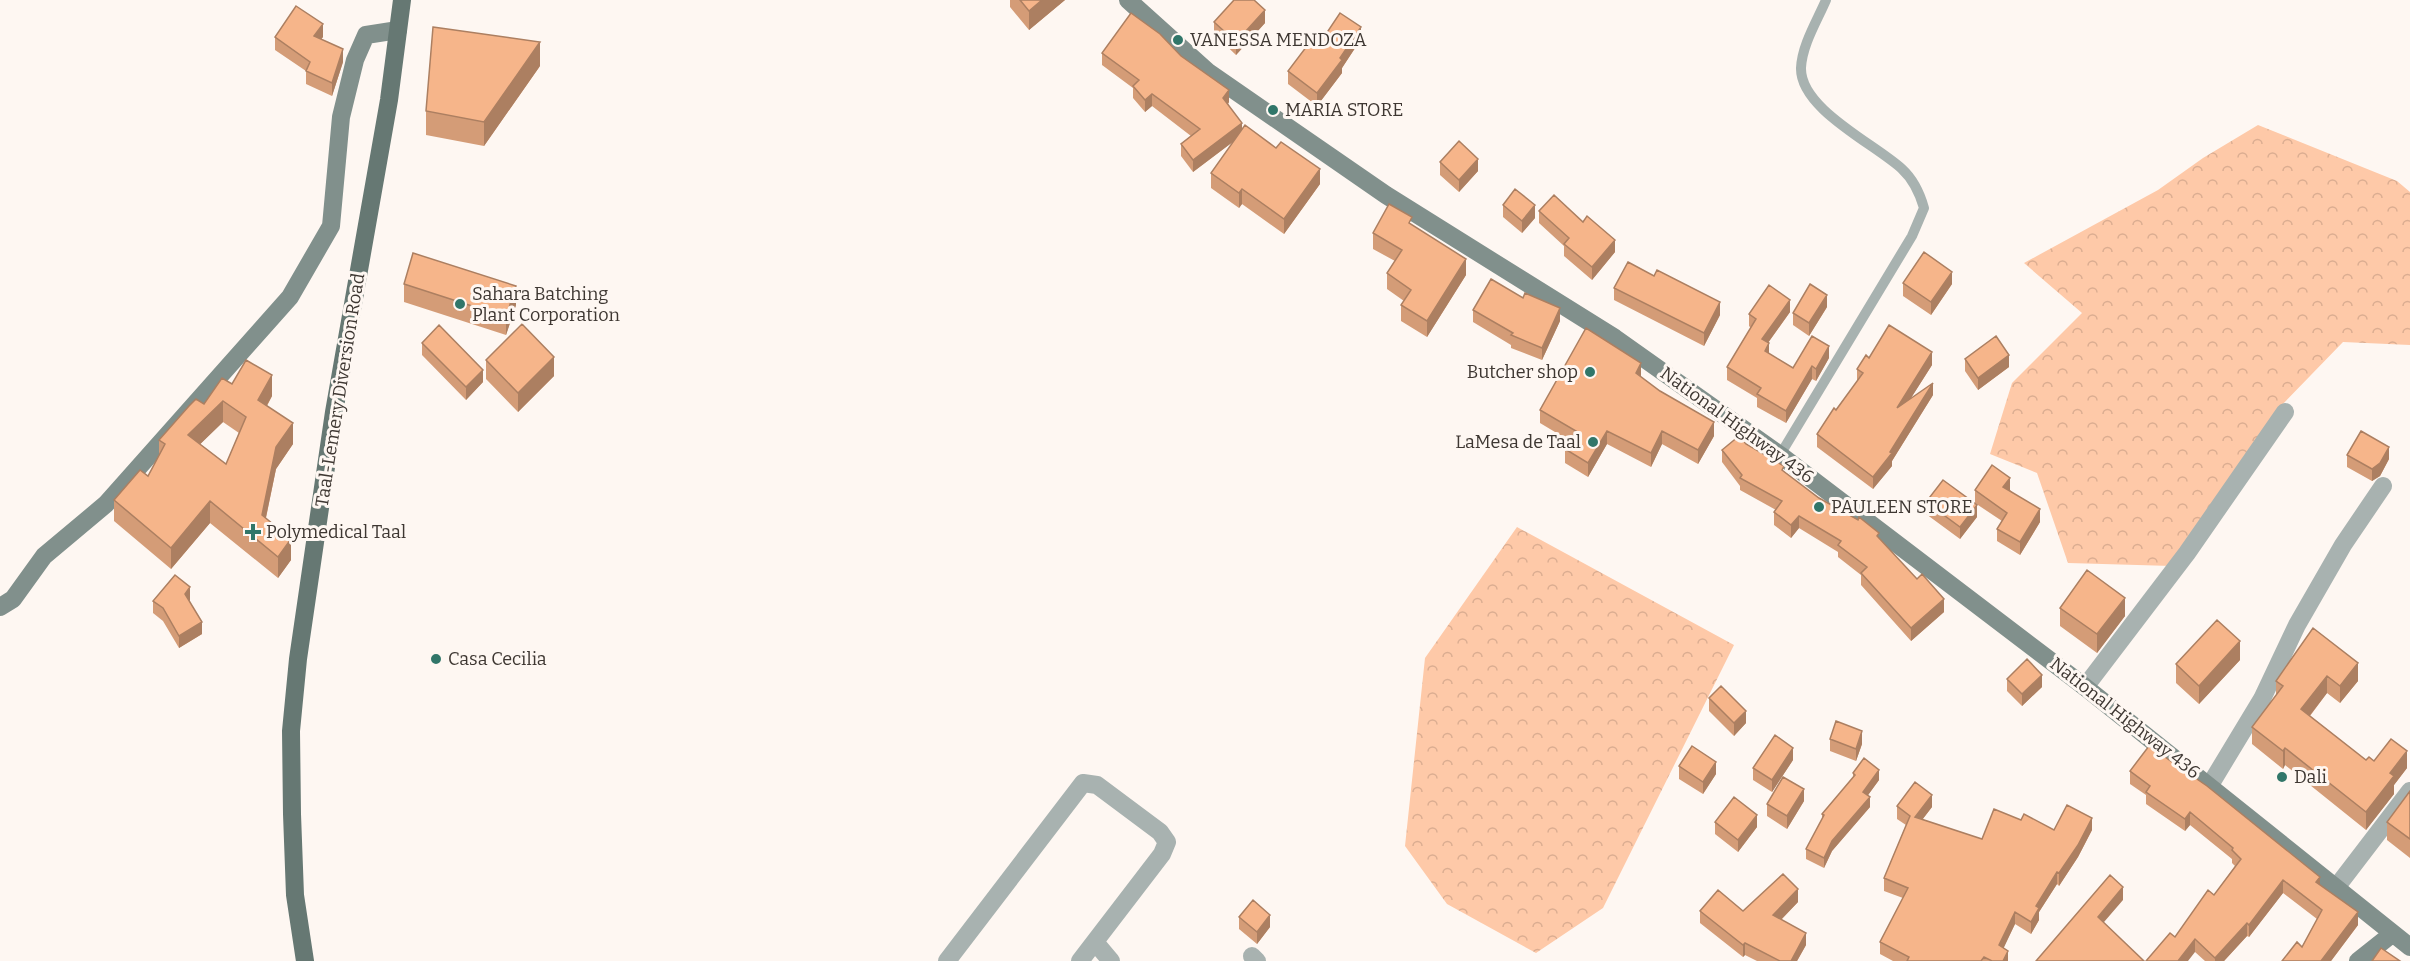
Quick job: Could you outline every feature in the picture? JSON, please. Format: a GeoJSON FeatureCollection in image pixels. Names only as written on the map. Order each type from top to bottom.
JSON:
{"type":"FeatureCollection","features":[{"type":"Feature","properties":{"kind":"main road","name":"Taal-Lemery Diversion Road"},"geometry":{"type":"LineString","coordinates":[[305,961],[295,895],[292,814],[291,731],[296,680],[334,412],[389,100],[402,0]]}},
{"type":"Feature","properties":{"kind":"main road","name":"National Highway 436"},"geometry":{"type":"LineString","coordinates":[[1128,0],[1208,72],[1386,195],[1615,338],[1780,455],[2085,687],[2410,947]]}},
{"type":"Feature","properties":{"kind":"main road"},"geometry":{"type":"LineString","coordinates":[[0,607],[13,599],[44,556],[106,504],[290,297],[331,226],[341,117],[355,60],[366,35],[398,30]]}},
{"type":"Feature","properties":{"kind":"main road"},"geometry":{"type":"LineString","coordinates":[[2358,961],[2392,934]]}},
{"type":"Feature","properties":{"kind":"street"},"geometry":{"type":"LineString","coordinates":[[2085,687],[2187,553],[2285,412]]}},
{"type":"Feature","properties":{"kind":"street"},"geometry":{"type":"LineString","coordinates":[[2210,785],[2262,699],[2297,625],[2343,545],[2383,486]]}},
{"type":"Feature","properties":{"kind":"street"},"geometry":{"type":"LineString","coordinates":[[947,961],[1083,783],[1097,785],[1160,832],[1167,842],[1162,854],[1080,961]]}},
{"type":"Feature","properties":{"kind":"street"},"geometry":{"type":"LineString","coordinates":[[2335,889],[2410,792]]}},
{"type":"Feature","properties":{"kind":"street"},"geometry":{"type":"LineString","coordinates":[[1095,942],[1111,961]]}},
{"type":"Feature","properties":{"kind":"lane"},"geometry":{"type":"LineString","coordinates":[[1780,455],[1912,236],[1924,208],[1919,191],[1903,170],[1827,112],[1807,90],[1801,70],[1806,46],[1826,0]]}},
{"type":"Feature","properties":{"kind":"green space"},"geometry":{"type":"Polygon","coordinates":[[[2258,125],[2397,181],[2410,192],[2410,345],[2343,342],[2280,407],[2172,566],[2068,563],[2037,473],[1990,454],[2012,383],[2082,313],[2024,263],[2158,190],[2203,158],[2258,125]]]}},
{"type":"Feature","properties":{"kind":"green space"},"geometry":{"type":"Polygon","coordinates":[[[1517,527],[1734,645],[1603,908],[1536,953],[1447,904],[1405,846],[1425,658],[1517,527]]]}},
{"type":"Feature","properties":{"kind":"building"},"geometry":{"type":"Polygon","coordinates":[[[1020,0],[1042,0],[1029,11],[1020,0]]]}},
{"type":"Feature","properties":{"kind":"building"},"geometry":{"type":"Polygon","coordinates":[[[1234,0],[1254,0],[1265,10],[1236,42],[1214,22],[1234,0]]]}},
{"type":"Feature","properties":{"kind":"building"},"geometry":{"type":"Polygon","coordinates":[[[296,6],[323,24],[314,36],[343,49],[332,83],[306,71],[310,62],[275,37],[296,6]]]}},
{"type":"Feature","properties":{"kind":"building"},"geometry":{"type":"Polygon","coordinates":[[[1131,13],[1160,34],[1181,56],[1229,90],[1223,98],[1242,123],[1193,160],[1181,144],[1200,129],[1152,94],[1145,100],[1133,86],[1139,80],[1102,53],[1131,13]]]}},
{"type":"Feature","properties":{"kind":"building"},"geometry":{"type":"Polygon","coordinates":[[[1340,13],[1361,27],[1340,58],[1342,60],[1317,93],[1288,71],[1313,38],[1320,43],[1340,13]]]}},
{"type":"Feature","properties":{"kind":"building"},"geometry":{"type":"Polygon","coordinates":[[[433,27],[540,42],[484,122],[426,111],[433,27]]]}},
{"type":"Feature","properties":{"kind":"building"},"geometry":{"type":"Polygon","coordinates":[[[1245,125],[1276,148],[1281,142],[1320,169],[1284,219],[1242,189],[1239,193],[1211,173],[1245,125]]]}},
{"type":"Feature","properties":{"kind":"building"},"geometry":{"type":"Polygon","coordinates":[[[1459,141],[1478,159],[1459,180],[1440,162],[1459,141]]]}},
{"type":"Feature","properties":{"kind":"building"},"geometry":{"type":"Polygon","coordinates":[[[1515,189],[1535,205],[1522,221],[1503,205],[1515,189]]]}},
{"type":"Feature","properties":{"kind":"building"},"geometry":{"type":"Polygon","coordinates":[[[1554,195],[1583,222],[1587,216],[1615,240],[1592,267],[1564,244],[1569,238],[1539,211],[1554,195]]]}},
{"type":"Feature","properties":{"kind":"building"},"geometry":{"type":"Polygon","coordinates":[[[1389,204],[1412,217],[1409,223],[1466,259],[1427,321],[1401,305],[1411,290],[1387,273],[1402,250],[1373,233],[1389,204]]]}},
{"type":"Feature","properties":{"kind":"building"},"geometry":{"type":"Polygon","coordinates":[[[1924,252],[1952,272],[1931,302],[1903,283],[1924,252]]]}},
{"type":"Feature","properties":{"kind":"building"},"geometry":{"type":"Polygon","coordinates":[[[413,253],[516,286],[506,317],[404,284],[413,253]]]}},
{"type":"Feature","properties":{"kind":"building"},"geometry":{"type":"Polygon","coordinates":[[[1628,262],[1654,276],[1657,270],[1720,302],[1704,333],[1614,288],[1628,262]]]}},
{"type":"Feature","properties":{"kind":"building"},"geometry":{"type":"Polygon","coordinates":[[[1491,279],[1523,298],[1525,293],[1560,308],[1542,348],[1511,335],[1513,333],[1473,310],[1491,279]]]}},
{"type":"Feature","properties":{"kind":"building"},"geometry":{"type":"Polygon","coordinates":[[[1810,284],[1827,295],[1809,323],[1793,313],[1810,284]]]}},
{"type":"Feature","properties":{"kind":"building"},"geometry":{"type":"Polygon","coordinates":[[[1769,285],[1790,300],[1762,339],[1769,343],[1765,351],[1793,368],[1812,336],[1829,346],[1816,369],[1812,366],[1786,411],[1757,394],[1761,388],[1727,367],[1756,319],[1749,314],[1769,285]]]}},
{"type":"Feature","properties":{"kind":"building"},"geometry":{"type":"Polygon","coordinates":[[[522,324],[554,357],[518,393],[486,360],[522,324]]]}},
{"type":"Feature","properties":{"kind":"building"},"geometry":{"type":"Polygon","coordinates":[[[439,325],[483,370],[466,387],[422,343],[439,325]]]}},
{"type":"Feature","properties":{"kind":"building"},"geometry":{"type":"Polygon","coordinates":[[[1889,325],[1932,352],[1897,408],[1933,383],[1890,452],[1892,453],[1873,477],[1817,434],[1834,408],[1836,410],[1863,373],[1857,369],[1866,355],[1869,358],[1889,325]]]}},
{"type":"Feature","properties":{"kind":"building"},"geometry":{"type":"Polygon","coordinates":[[[1586,328],[1641,363],[1636,373],[1660,391],[1714,422],[1698,450],[1662,431],[1651,453],[1607,431],[1588,463],[1565,449],[1576,431],[1540,410],[1586,328]]]}},
{"type":"Feature","properties":{"kind":"building"},"geometry":{"type":"Polygon","coordinates":[[[1996,336],[2009,355],[1978,378],[1965,359],[1996,336]]]}},
{"type":"Feature","properties":{"kind":"building"},"geometry":{"type":"Polygon","coordinates":[[[246,360],[272,375],[258,400],[293,423],[276,447],[262,515],[291,539],[278,557],[210,501],[171,548],[114,500],[140,470],[148,476],[165,444],[159,440],[196,399],[204,404],[222,378],[232,384],[246,360]],[[223,401],[188,435],[226,464],[246,417],[223,401]]]}},
{"type":"Feature","properties":{"kind":"building"},"geometry":{"type":"Polygon","coordinates":[[[2361,431],[2389,447],[2380,463],[2372,469],[2347,455],[2361,431]]]}},
{"type":"Feature","properties":{"kind":"building"},"geometry":{"type":"Polygon","coordinates":[[[1739,436],[1746,444],[1784,466],[1782,470],[1819,498],[1858,520],[1859,517],[1879,533],[1877,536],[1917,579],[1922,574],[1944,599],[1911,628],[1861,573],[1867,567],[1838,545],[1841,541],[1799,516],[1791,525],[1774,512],[1782,501],[1740,478],[1742,475],[1722,450],[1739,436]]]}},
{"type":"Feature","properties":{"kind":"building"},"geometry":{"type":"Polygon","coordinates":[[[1992,465],[2010,478],[2003,487],[2040,509],[2020,542],[1997,529],[2007,513],[1975,490],[1992,465]]]}},
{"type":"Feature","properties":{"kind":"building"},"geometry":{"type":"Polygon","coordinates":[[[1943,480],[1977,505],[1960,527],[1926,502],[1943,480]]]}},
{"type":"Feature","properties":{"kind":"building"},"geometry":{"type":"Polygon","coordinates":[[[2087,570],[2125,598],[2097,634],[2060,608],[2087,570]]]}},
{"type":"Feature","properties":{"kind":"building"},"geometry":{"type":"Polygon","coordinates":[[[175,575],[190,587],[185,594],[202,622],[179,636],[163,608],[153,601],[175,575]]]}},
{"type":"Feature","properties":{"kind":"building"},"geometry":{"type":"Polygon","coordinates":[[[2217,620],[2240,641],[2199,686],[2176,664],[2217,620]]]}},
{"type":"Feature","properties":{"kind":"building"},"geometry":{"type":"Polygon","coordinates":[[[2313,628],[2358,663],[2340,686],[2327,676],[2301,709],[2366,760],[2369,757],[2374,761],[2391,739],[2407,751],[2390,773],[2394,776],[2366,812],[2285,748],[2283,751],[2252,727],[2283,686],[2276,681],[2313,628]]]}},
{"type":"Feature","properties":{"kind":"building"},"geometry":{"type":"Polygon","coordinates":[[[2027,659],[2042,675],[2022,694],[2007,679],[2027,659]]]}},
{"type":"Feature","properties":{"kind":"building"},"geometry":{"type":"Polygon","coordinates":[[[1721,686],[1746,711],[1734,723],[1709,698],[1721,686]]]}},
{"type":"Feature","properties":{"kind":"building"},"geometry":{"type":"Polygon","coordinates":[[[1836,721],[1862,731],[1856,749],[1830,739],[1836,721]]]}},
{"type":"Feature","properties":{"kind":"building"},"geometry":{"type":"Polygon","coordinates":[[[1775,735],[1793,748],[1772,780],[1753,768],[1775,735]]]}},
{"type":"Feature","properties":{"kind":"building"},"geometry":{"type":"Polygon","coordinates":[[[1692,746],[1716,762],[1703,782],[1679,766],[1692,746]]]}},
{"type":"Feature","properties":{"kind":"building"},"geometry":{"type":"Polygon","coordinates":[[[2149,746],[2207,786],[2320,877],[2316,882],[2358,912],[2321,961],[2282,961],[2297,942],[2302,947],[2322,910],[2283,880],[2249,925],[2247,923],[2215,958],[2195,939],[2178,961],[2146,961],[2170,933],[2175,937],[2208,890],[2214,895],[2241,859],[2232,850],[2233,848],[2190,812],[2185,819],[2146,792],[2150,786],[2130,771],[2149,746]]]}},
{"type":"Feature","properties":{"kind":"building"},"geometry":{"type":"Polygon","coordinates":[[[1864,758],[1879,770],[1863,792],[1870,797],[1832,841],[1824,858],[1806,849],[1824,815],[1822,814],[1855,775],[1853,773],[1864,758]]]}},
{"type":"Feature","properties":{"kind":"building"},"geometry":{"type":"Polygon","coordinates":[[[1783,777],[1804,789],[1787,816],[1767,804],[1783,777]]]}},
{"type":"Feature","properties":{"kind":"building"},"geometry":{"type":"Polygon","coordinates":[[[1915,782],[1932,795],[1915,817],[1982,839],[1994,809],[2021,820],[2024,814],[2054,830],[2067,805],[2092,818],[2078,845],[2059,873],[2057,872],[2036,906],[2039,908],[2031,922],[2015,912],[1999,945],[2008,951],[2003,961],[1992,961],[1984,957],[1981,961],[1907,961],[1909,957],[1880,942],[1908,888],[1884,878],[1910,816],[1897,806],[1915,782]]]}},
{"type":"Feature","properties":{"kind":"building"},"geometry":{"type":"Polygon","coordinates":[[[2410,791],[2410,839],[2387,822],[2410,791]]]}},
{"type":"Feature","properties":{"kind":"building"},"geometry":{"type":"Polygon","coordinates":[[[1734,797],[1757,815],[1738,840],[1715,822],[1734,797]]]}},
{"type":"Feature","properties":{"kind":"building"},"geometry":{"type":"Polygon","coordinates":[[[1783,874],[1798,889],[1773,915],[1806,933],[1791,961],[1780,961],[1745,943],[1743,945],[1700,911],[1718,890],[1743,911],[1783,874]]]}},
{"type":"Feature","properties":{"kind":"building"},"geometry":{"type":"Polygon","coordinates":[[[2110,875],[2123,887],[2098,917],[2144,961],[2036,961],[2110,875]]]}},
{"type":"Feature","properties":{"kind":"building"},"geometry":{"type":"Polygon","coordinates":[[[1253,900],[1270,915],[1257,932],[1239,917],[1253,900]]]}},
{"type":"Feature","properties":{"kind":"building"},"geometry":{"type":"Polygon","coordinates":[[[2381,948],[2400,961],[2372,961],[2381,948]]]}},
{"type":"Feature","properties":{"kind":"place","name":"VANESSA MENDOZA"},"geometry":{"type":"Point","coordinates":[1178,40]}},
{"type":"Feature","properties":{"kind":"place","name":"MARIA STORE"},"geometry":{"type":"Point","coordinates":[1273,110]}},
{"type":"Feature","properties":{"kind":"place","name":"Sahara Batching Plant Corporation"},"geometry":{"type":"Point","coordinates":[460,304]}},
{"type":"Feature","properties":{"kind":"place","name":"Butcher shop"},"geometry":{"type":"Point","coordinates":[1590,372]}},
{"type":"Feature","properties":{"kind":"place","name":"LaMesa de Taal"},"geometry":{"type":"Point","coordinates":[1593,442]}},
{"type":"Feature","properties":{"kind":"place","name":"PAULEEN STORE"},"geometry":{"type":"Point","coordinates":[1819,507]}},
{"type":"Feature","properties":{"kind":"place","name":"Polymedical Taal"},"geometry":{"type":"Point","coordinates":[253,532]}},
{"type":"Feature","properties":{"kind":"place","name":"Casa Cecilia"},"geometry":{"type":"Point","coordinates":[436,659]}},
{"type":"Feature","properties":{"kind":"place","name":"Dali"},"geometry":{"type":"Point","coordinates":[2282,777]}}]}
